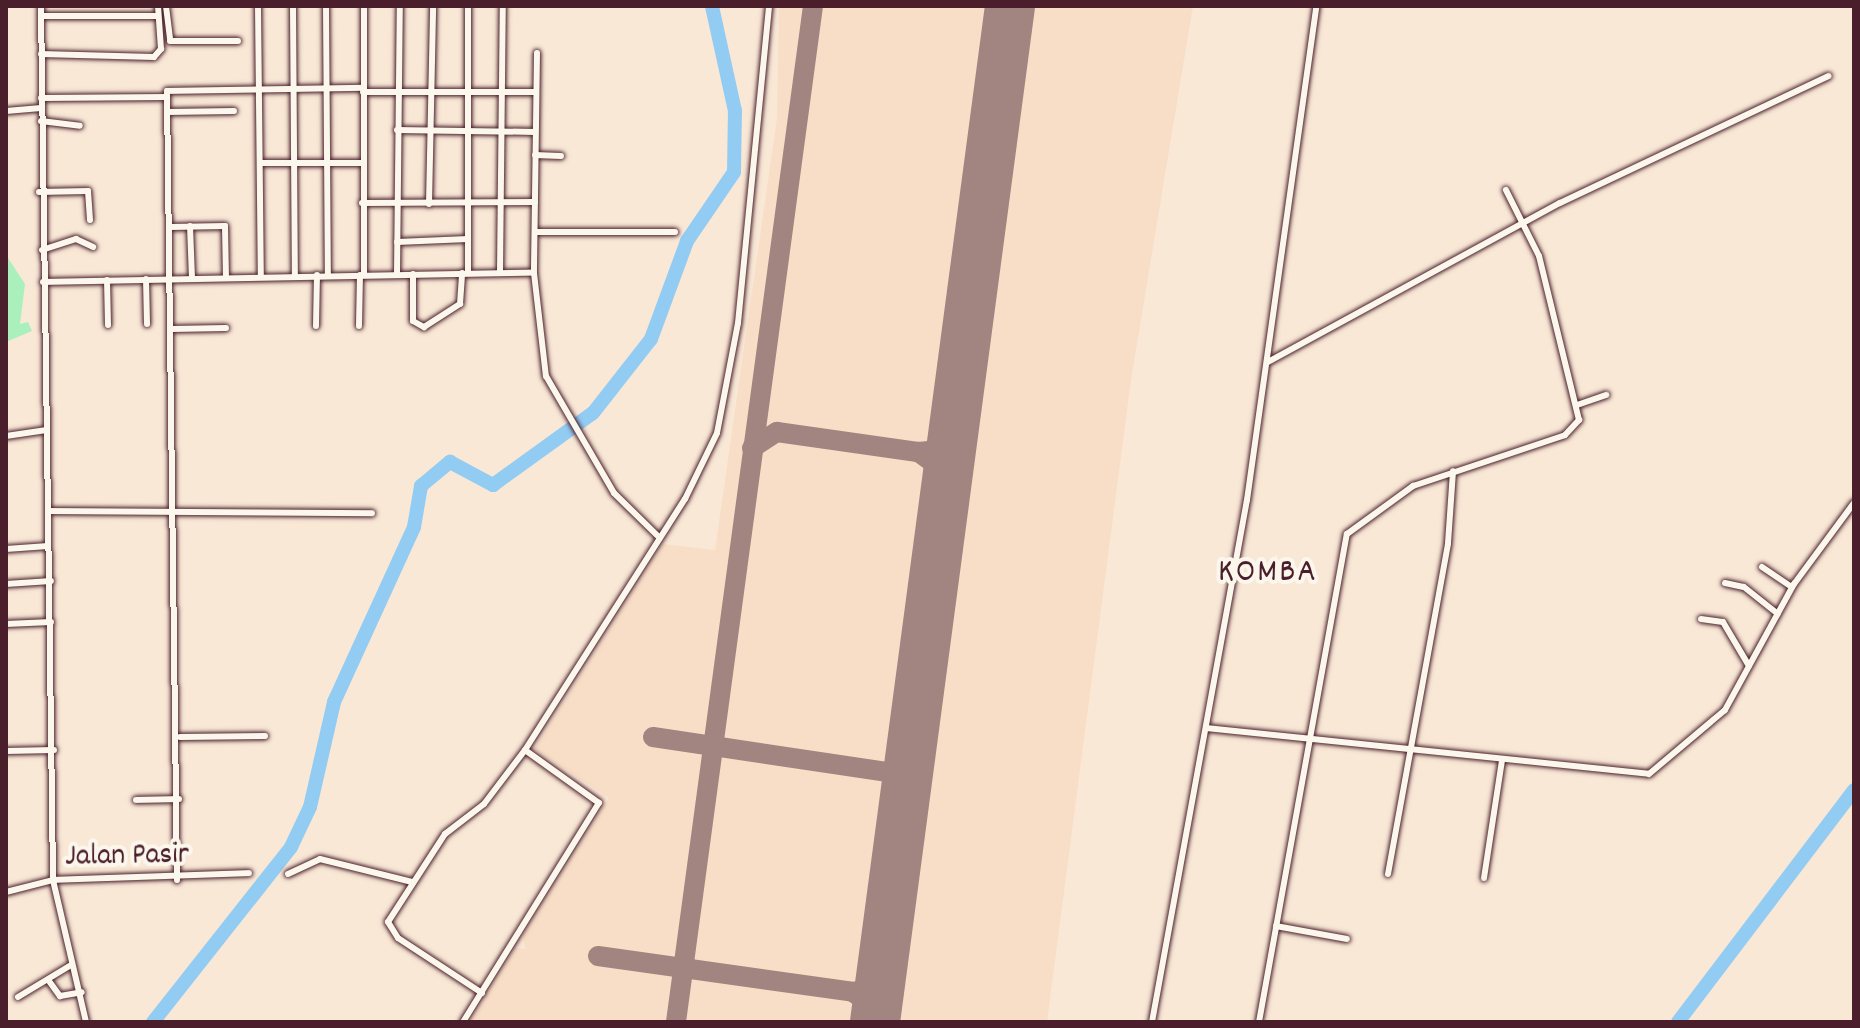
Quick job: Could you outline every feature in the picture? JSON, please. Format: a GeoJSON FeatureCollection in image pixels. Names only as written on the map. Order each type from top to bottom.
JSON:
{"type":"FeatureCollection","features":[{"type":"Feature","properties":{"kind":"street"},"geometry":{"type":"LineString","coordinates":[[41,6],[39,192],[51,581],[53,880],[71,965],[82,992],[86,1018],[78,1022]]}},
{"type":"Feature","properties":{"kind":"street"},"geometry":{"type":"LineString","coordinates":[[41,54],[154,57],[161,49],[158,6]]}},
{"type":"Feature","properties":{"kind":"street"},"geometry":{"type":"LineString","coordinates":[[166,6],[170,41],[238,41]]}},
{"type":"Feature","properties":{"kind":"street"},"geometry":{"type":"LineString","coordinates":[[258,6],[261,275]]}},
{"type":"Feature","properties":{"kind":"street"},"geometry":{"type":"LineString","coordinates":[[293,6],[295,276]]}},
{"type":"Feature","properties":{"kind":"street"},"geometry":{"type":"LineString","coordinates":[[326,6],[328,275]]}},
{"type":"Feature","properties":{"kind":"street"},"geometry":{"type":"LineString","coordinates":[[359,326],[364,6]]}},
{"type":"Feature","properties":{"kind":"street"},"geometry":{"type":"LineString","coordinates":[[397,274],[400,6]]}},
{"type":"Feature","properties":{"kind":"street"},"geometry":{"type":"LineString","coordinates":[[429,204],[433,6]]}},
{"type":"Feature","properties":{"kind":"street"},"geometry":{"type":"LineString","coordinates":[[413,274],[413,321],[424,327],[460,304],[468,239],[468,6]]}},
{"type":"Feature","properties":{"kind":"street"},"geometry":{"type":"LineString","coordinates":[[500,272],[499,92],[503,6]]}},
{"type":"Feature","properties":{"kind":"street"},"geometry":{"type":"LineString","coordinates":[[482,993],[387,927],[412,882],[445,834],[484,804],[525,750],[697,477],[728,397],[769,6]]}},
{"type":"Feature","properties":{"kind":"street"},"geometry":{"type":"LineString","coordinates":[[1152,1022],[1268,362],[1316,6]]}},
{"type":"Feature","properties":{"kind":"street"},"geometry":{"type":"LineString","coordinates":[[41,16],[158,16]]}},
{"type":"Feature","properties":{"kind":"street"},"geometry":{"type":"LineString","coordinates":[[537,53],[534,92],[534,273],[546,376],[632,515],[660,538]]}},
{"type":"Feature","properties":{"kind":"street"},"geometry":{"type":"LineString","coordinates":[[1268,362],[1523,224],[1829,76]]}},
{"type":"Feature","properties":{"kind":"street"},"geometry":{"type":"LineString","coordinates":[[177,880],[180,737],[167,112],[171,86],[534,92]]}},
{"type":"Feature","properties":{"kind":"street"},"geometry":{"type":"LineString","coordinates":[[41,98],[167,97]]}},
{"type":"Feature","properties":{"kind":"street"},"geometry":{"type":"LineString","coordinates":[[6,111],[41,108]]}},
{"type":"Feature","properties":{"kind":"street"},"geometry":{"type":"LineString","coordinates":[[167,112],[234,111]]}},
{"type":"Feature","properties":{"kind":"street"},"geometry":{"type":"LineString","coordinates":[[41,121],[80,126]]}},
{"type":"Feature","properties":{"kind":"street"},"geometry":{"type":"LineString","coordinates":[[397,130],[535,132]]}},
{"type":"Feature","properties":{"kind":"street"},"geometry":{"type":"LineString","coordinates":[[535,155],[561,156]]}},
{"type":"Feature","properties":{"kind":"street"},"geometry":{"type":"LineString","coordinates":[[261,163],[362,163]]}},
{"type":"Feature","properties":{"kind":"street"},"geometry":{"type":"LineString","coordinates":[[1259,1022],[1347,534],[1369,511],[1453,471],[1572,432],[1577,405],[1539,256],[1506,190]]}},
{"type":"Feature","properties":{"kind":"street"},"geometry":{"type":"LineString","coordinates":[[39,192],[88,191],[90,220]]}},
{"type":"Feature","properties":{"kind":"street"},"geometry":{"type":"LineString","coordinates":[[362,203],[535,202]]}},
{"type":"Feature","properties":{"kind":"street"},"geometry":{"type":"LineString","coordinates":[[190,226],[192,277]]}},
{"type":"Feature","properties":{"kind":"street"},"geometry":{"type":"LineString","coordinates":[[170,227],[225,226],[226,276]]}},
{"type":"Feature","properties":{"kind":"street"},"geometry":{"type":"LineString","coordinates":[[535,232],[675,232]]}},
{"type":"Feature","properties":{"kind":"street"},"geometry":{"type":"LineString","coordinates":[[42,250],[76,239],[93,247]]}},
{"type":"Feature","properties":{"kind":"street"},"geometry":{"type":"LineString","coordinates":[[397,242],[468,239]]}},
{"type":"Feature","properties":{"kind":"street"},"geometry":{"type":"LineString","coordinates":[[43,282],[261,275],[534,273]]}},
{"type":"Feature","properties":{"kind":"street"},"geometry":{"type":"LineString","coordinates":[[316,326],[317,275]]}},
{"type":"Feature","properties":{"kind":"street"},"geometry":{"type":"LineString","coordinates":[[146,279],[147,324]]}},
{"type":"Feature","properties":{"kind":"street"},"geometry":{"type":"LineString","coordinates":[[107,280],[108,325]]}},
{"type":"Feature","properties":{"kind":"street"},"geometry":{"type":"LineString","coordinates":[[172,329],[226,328]]}},
{"type":"Feature","properties":{"kind":"street"},"geometry":{"type":"LineString","coordinates":[[1577,405],[1606,395]]}},
{"type":"Feature","properties":{"kind":"street"},"geometry":{"type":"LineString","coordinates":[[6,436],[47,430]]}},
{"type":"Feature","properties":{"kind":"street"},"geometry":{"type":"LineString","coordinates":[[1388,874],[1405,750],[1448,543],[1453,471]]}},
{"type":"Feature","properties":{"kind":"street"},"geometry":{"type":"LineString","coordinates":[[1206,728],[1649,774],[1725,710],[1792,587],[1854,503]]}},
{"type":"Feature","properties":{"kind":"street"},"geometry":{"type":"LineString","coordinates":[[49,511],[372,513]]}},
{"type":"Feature","properties":{"kind":"street"},"geometry":{"type":"LineString","coordinates":[[6,549],[48,546]]}},
{"type":"Feature","properties":{"kind":"street"},"geometry":{"type":"LineString","coordinates":[[1762,567],[1792,587]]}},
{"type":"Feature","properties":{"kind":"street"},"geometry":{"type":"LineString","coordinates":[[6,584],[51,581]]}},
{"type":"Feature","properties":{"kind":"street"},"geometry":{"type":"LineString","coordinates":[[1725,583],[1739,584],[1778,614]]}},
{"type":"Feature","properties":{"kind":"street"},"geometry":{"type":"LineString","coordinates":[[1701,619],[1723,622],[1749,666]]}},
{"type":"Feature","properties":{"kind":"street"},"geometry":{"type":"LineString","coordinates":[[6,624],[51,622]]}},
{"type":"Feature","properties":{"kind":"street"},"geometry":{"type":"LineString","coordinates":[[180,737],[265,736]]}},
{"type":"Feature","properties":{"kind":"street"},"geometry":{"type":"LineString","coordinates":[[6,751],[54,750]]}},
{"type":"Feature","properties":{"kind":"street"},"geometry":{"type":"LineString","coordinates":[[463,1022],[599,803],[525,750]]}},
{"type":"Feature","properties":{"kind":"street"},"geometry":{"type":"LineString","coordinates":[[1484,878],[1502,761]]}},
{"type":"Feature","properties":{"kind":"street"},"geometry":{"type":"LineString","coordinates":[[136,800],[179,799]]}},
{"type":"Feature","properties":{"kind":"street"},"geometry":{"type":"LineString","coordinates":[[288,874],[306,862],[332,860],[412,882]]}},
{"type":"Feature","properties":{"kind":"street","name":"Jalan Pasir"},"geometry":{"type":"LineString","coordinates":[[6,892],[53,880],[177,880],[249,873]]}},
{"type":"Feature","properties":{"kind":"street"},"geometry":{"type":"LineString","coordinates":[[1276,926],[1347,939]]}},
{"type":"Feature","properties":{"kind":"street"},"geometry":{"type":"LineString","coordinates":[[18,997],[71,965]]}},
{"type":"Feature","properties":{"kind":"street"},"geometry":{"type":"LineString","coordinates":[[49,981],[60,996],[82,992]]}},
{"type":"Feature","properties":{"kind":"shaded area"},"geometry":{"type":"Polygon","coordinates":[[[779,6],[1193,6],[1131,380],[1047,1022],[470,1022],[515,948],[525,949],[523,935],[609,798],[534,749],[663,544],[715,550],[777,118],[779,6]]]}},
{"type":"Feature","properties":{"kind":"green space"},"geometry":{"type":"Polygon","coordinates":[[[6,255],[25,284],[20,324],[28,322],[32,331],[6,342],[6,255]]]}},
{"type":"Feature","properties":{"kind":"waterway"},"geometry":{"type":"LineString","coordinates":[[153,1022],[291,847],[310,807],[334,702],[414,527],[421,486],[450,462],[493,485],[593,413],[651,339],[687,241],[734,172],[735,111],[712,6]]}},
{"type":"Feature","properties":{"kind":"waterway"},"geometry":{"type":"LineString","coordinates":[[1678,1022],[1854,790]]}},
{"type":"Feature","properties":{"kind":"taxiway"},"geometry":{"type":"LineString","coordinates":[[676,1022],[813,6]]}},
{"type":"Feature","properties":{"kind":"taxiway"},"geometry":{"type":"LineString","coordinates":[[943,509],[943,470],[918,452],[940,450],[955,421]]}},
{"type":"Feature","properties":{"kind":"taxiway"},"geometry":{"type":"LineString","coordinates":[[752,448],[777,432],[918,452]]}},
{"type":"Feature","properties":{"kind":"taxiway"},"geometry":{"type":"LineString","coordinates":[[653,737],[908,775]]}},
{"type":"Feature","properties":{"kind":"taxiway"},"geometry":{"type":"LineString","coordinates":[[598,956],[853,992],[868,989],[882,971]]}},
{"type":"Feature","properties":{"kind":"taxiway"},"geometry":{"type":"LineString","coordinates":[[853,992],[870,1004],[874,1022]]}},
{"type":"Feature","properties":{"kind":"runway"},"geometry":{"type":"LineString","coordinates":[[875,1022],[1010,6]]}},
{"type":"Feature","properties":{"kind":"district","name":"KOMBA"},"geometry":{"type":"Point","coordinates":[1268,574]}}]}
